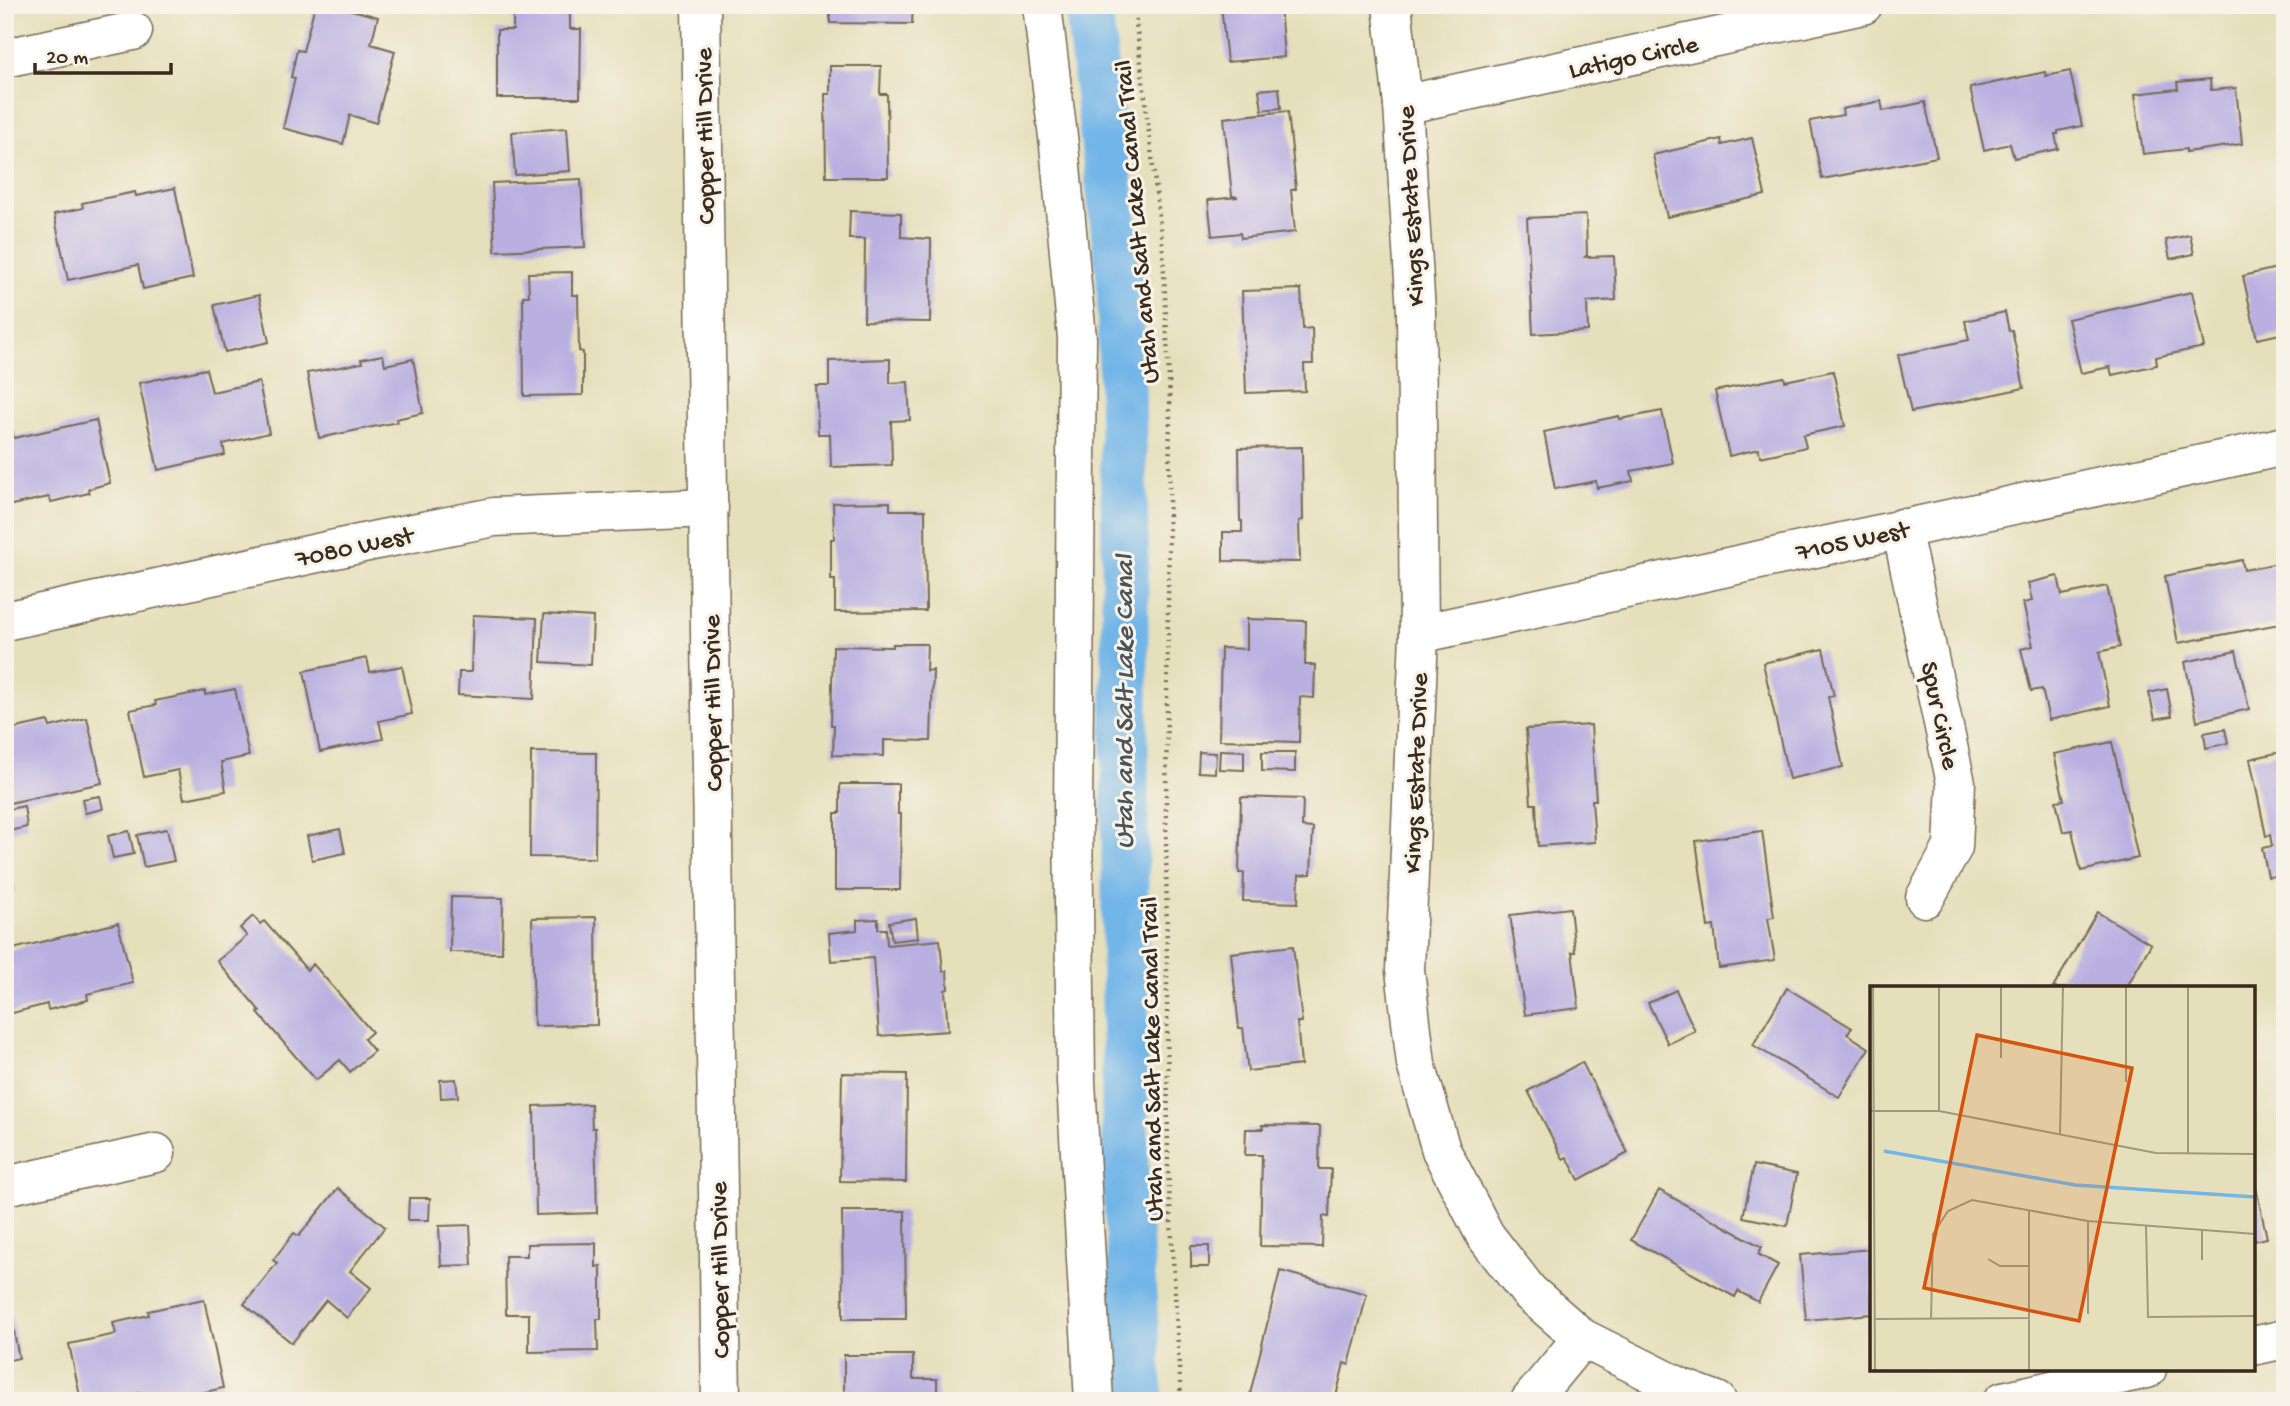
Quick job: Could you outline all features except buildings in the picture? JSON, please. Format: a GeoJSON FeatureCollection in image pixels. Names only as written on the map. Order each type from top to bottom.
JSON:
{"type":"FeatureCollection","features":[{"type":"Feature","properties":{"kind":"street","name":"Copper Hill Drive"},"geometry":{"type":"LineString","coordinates":[[701,5],[721,1401]]}},
{"type":"Feature","properties":{"kind":"street"},"geometry":{"type":"LineString","coordinates":[[1042,5],[1077,338],[1073,813],[1076,1082],[1094,1401]]}},
{"type":"Feature","properties":{"kind":"street","name":"Kings Estate Drive"},"geometry":{"type":"LineString","coordinates":[[1392,5],[1403,105],[1416,312],[1419,634],[1405,970],[1416,1064],[1441,1150],[1485,1236],[1529,1292],[1582,1338],[1682,1388],[1717,1401]]}},
{"type":"Feature","properties":{"kind":"street","name":"Latigo Circle"},"geometry":{"type":"LineString","coordinates":[[1403,105],[1863,5]]}},
{"type":"Feature","properties":{"kind":"street"},"geometry":{"type":"LineString","coordinates":[[5,58],[133,30]]}},
{"type":"Feature","properties":{"kind":"street","name":"7105 West"},"geometry":{"type":"LineString","coordinates":[[1419,634],[2285,446]]}},
{"type":"Feature","properties":{"kind":"street","name":"7080 West"},"geometry":{"type":"LineString","coordinates":[[5,621],[494,517],[709,508]]}},
{"type":"Feature","properties":{"kind":"street","name":"Spur Circle"},"geometry":{"type":"LineString","coordinates":[[1901,528],[1956,783],[1953,847],[1925,898]]}},
{"type":"Feature","properties":{"kind":"street"},"geometry":{"type":"LineString","coordinates":[[5,1186],[156,1153]]}},
{"type":"Feature","properties":{"kind":"street"},"geometry":{"type":"LineString","coordinates":[[1530,1401],[1582,1338]]}},
{"type":"Feature","properties":{"kind":"street"},"geometry":{"type":"LineString","coordinates":[[2255,1346],[2285,1339]]}},
{"type":"Feature","properties":{"kind":"street"},"geometry":{"type":"LineString","coordinates":[[2003,1401],[2138,1371]]}},
{"type":"Feature","properties":{"kind":"path","name":"Utah and Salt Lake Canal Trail"},"geometry":{"type":"LineString","coordinates":[[1134,5],[1163,251],[1170,403],[1166,806],[1168,1156],[1181,1401]]}},
{"type":"Feature","properties":{"kind":"waterway","name":"Utah and Salt Lake Canal"},"geometry":{"type":"LineString","coordinates":[[1088,5],[1120,278],[1125,546],[1125,1170],[1140,1401]]}}]}
